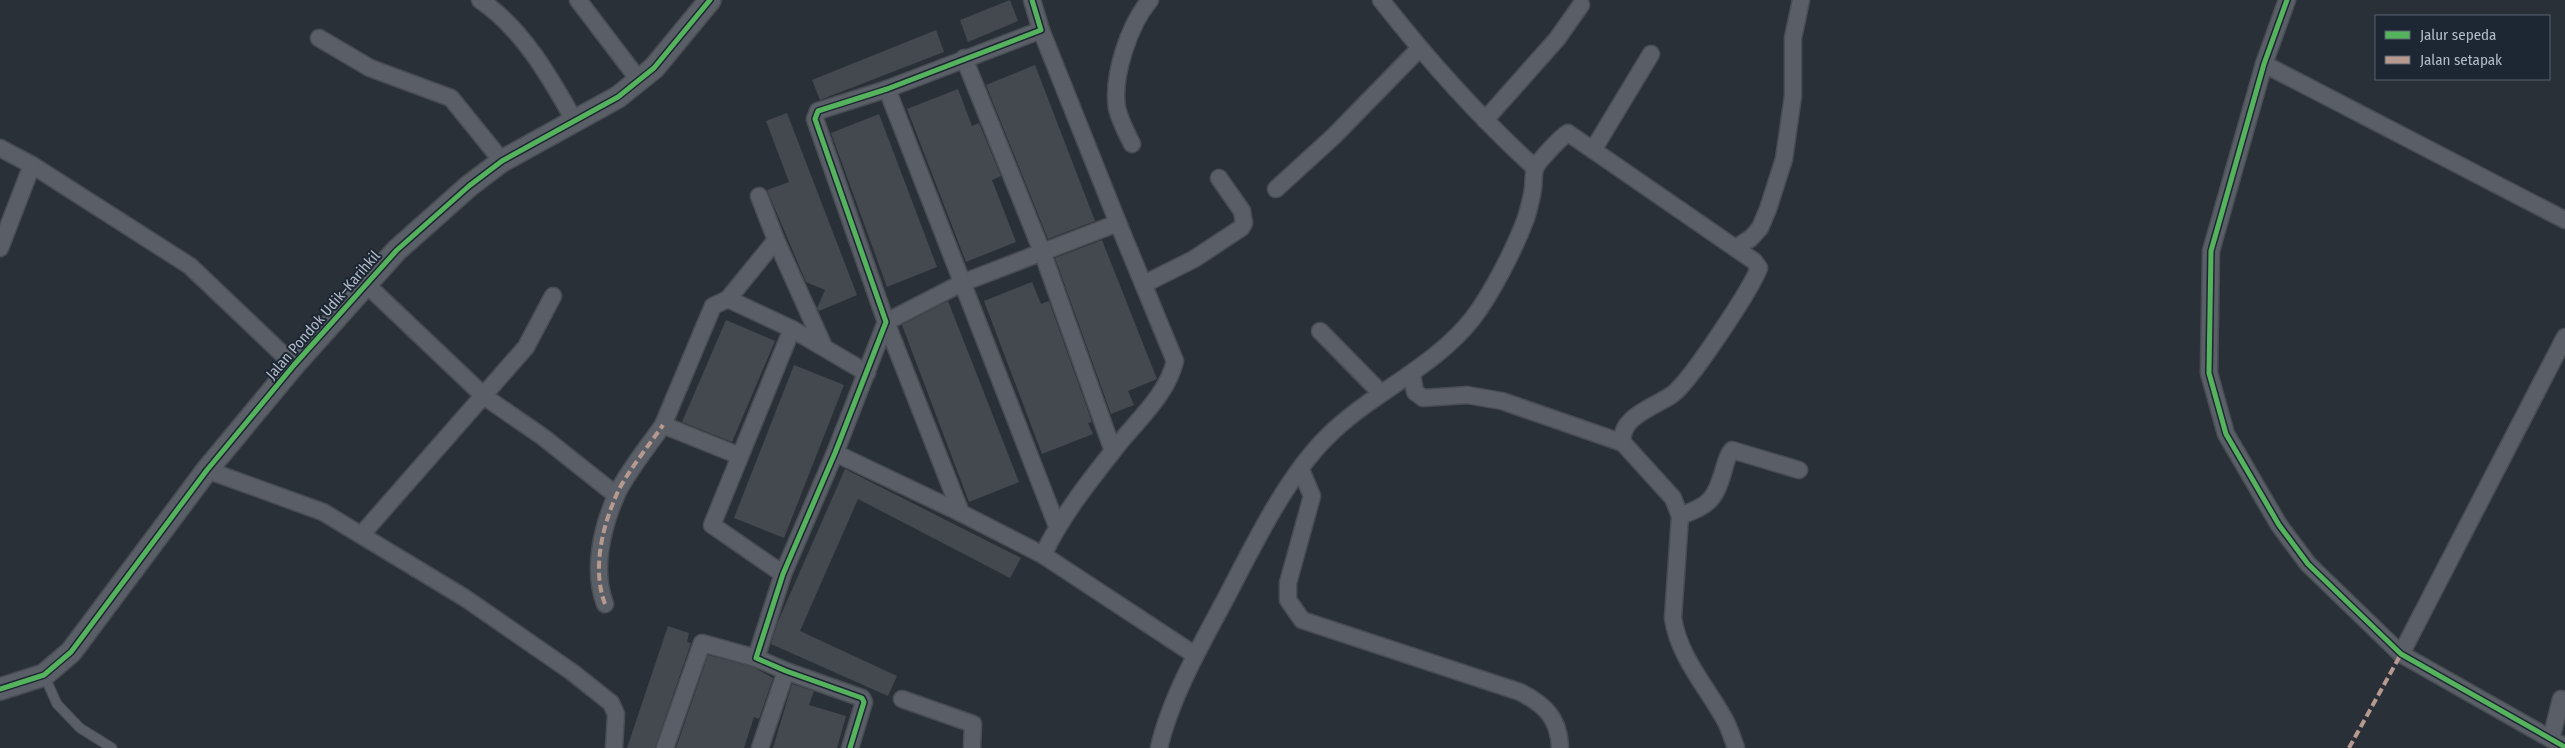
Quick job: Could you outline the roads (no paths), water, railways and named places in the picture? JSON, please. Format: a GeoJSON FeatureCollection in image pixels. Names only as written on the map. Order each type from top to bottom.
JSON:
{"type":"FeatureCollection","features":[{"type":"Feature","properties":{"kind":"street"},"geometry":{"type":"LineString","coordinates":[[480,0],[501,14],[553,82],[574,120]]}},
{"type":"Feature","properties":{"kind":"street"},"geometry":{"type":"LineString","coordinates":[[578,0],[639,80]]}},
{"type":"Feature","properties":{"kind":"street","name":"Jalan Pondok Udik–Karihkil"},"geometry":{"type":"LineString","coordinates":[[0,689],[44,675],[71,652],[207,470],[294,365],[397,250],[468,186],[502,161],[618,97],[660,61],[710,0]]}},
{"type":"Feature","properties":{"kind":"street"},"geometry":{"type":"LineString","coordinates":[[1032,0],[1041,30],[1175,361],[1172,374],[1164,389],[1113,451],[1057,526],[1043,555]]}},
{"type":"Feature","properties":{"kind":"street"},"geometry":{"type":"LineString","coordinates":[[1132,144],[1118,109],[1116,94],[1123,54],[1142,10],[1150,0]]}},
{"type":"Feature","properties":{"kind":"street"},"geometry":{"type":"LineString","coordinates":[[1381,0],[1420,49],[1485,120],[1535,168]]}},
{"type":"Feature","properties":{"kind":"street"},"geometry":{"type":"LineString","coordinates":[[1736,248],[1752,238],[1760,228],[1784,159],[1793,96],[1793,38],[1801,0]]}},
{"type":"Feature","properties":{"kind":"street"},"geometry":{"type":"LineString","coordinates":[[2287,0],[2264,64],[2211,251],[2210,373],[2226,434],[2279,525],[2308,564],[2401,654],[2558,743],[2563,696]]}},
{"type":"Feature","properties":{"kind":"street"},"geometry":{"type":"LineString","coordinates":[[1485,120],[1558,39],[1581,5]]}},
{"type":"Feature","properties":{"kind":"street"},"geometry":{"type":"LineString","coordinates":[[961,513],[886,322],[815,118],[818,111],[887,89],[1041,30]]}},
{"type":"Feature","properties":{"kind":"street"},"geometry":{"type":"LineString","coordinates":[[319,38],[370,68],[451,98],[502,161]]}},
{"type":"Feature","properties":{"kind":"street"},"geometry":{"type":"LineString","coordinates":[[1276,189],[1334,136],[1420,49]]}},
{"type":"Feature","properties":{"kind":"street"},"geometry":{"type":"LineString","coordinates":[[1593,150],[1651,54]]}},
{"type":"Feature","properties":{"kind":"street"},"geometry":{"type":"LineString","coordinates":[[964,58],[1043,254],[1113,451]]}},
{"type":"Feature","properties":{"kind":"street"},"geometry":{"type":"LineString","coordinates":[[2264,64],[2565,220]]}},
{"type":"Feature","properties":{"kind":"street"},"geometry":{"type":"LineString","coordinates":[[887,89],[1057,526]]}},
{"type":"Feature","properties":{"kind":"street"},"geometry":{"type":"LineString","coordinates":[[1160,748],[1163,733],[1195,655],[1247,557],[1301,470],[1325,438],[1381,393],[1412,374],[1472,318],[1504,265],[1526,218],[1533,190],[1535,168],[1555,142],[1568,133],[1736,248],[1754,261],[1758,268],[1756,276],[1696,367],[1674,393],[1626,423],[1621,433],[1623,443]]}},
{"type":"Feature","properties":{"kind":"street"},"geometry":{"type":"LineString","coordinates":[[0,148],[32,165],[190,266],[294,365]]}},
{"type":"Feature","properties":{"kind":"street"},"geometry":{"type":"LineString","coordinates":[[0,248],[32,165]]}},
{"type":"Feature","properties":{"kind":"street"},"geometry":{"type":"LineString","coordinates":[[1144,284],[1194,259],[1241,228],[1244,223],[1242,211],[1219,178]]}},
{"type":"Feature","properties":{"kind":"street"},"geometry":{"type":"LineString","coordinates":[[759,196],[776,240],[824,347]]}},
{"type":"Feature","properties":{"kind":"street"},"geometry":{"type":"LineString","coordinates":[[756,658],[783,574],[835,453],[886,322],[962,284],[1043,254],[1118,223]]}},
{"type":"Feature","properties":{"kind":"street"},"geometry":{"type":"LineString","coordinates":[[605,604],[600,590],[599,563],[601,546],[616,495],[663,425],[713,306],[728,299],[776,240]]}},
{"type":"Feature","properties":{"kind":"street"},"geometry":{"type":"LineString","coordinates":[[366,284],[485,396],[543,437],[616,495]]}},
{"type":"Feature","properties":{"kind":"street"},"geometry":{"type":"LineString","coordinates":[[362,534],[526,347],[553,296]]}},
{"type":"Feature","properties":{"kind":"street"},"geometry":{"type":"LineString","coordinates":[[728,299],[792,329],[867,373]]}},
{"type":"Feature","properties":{"kind":"street"},"geometry":{"type":"LineString","coordinates":[[783,574],[712,525],[792,329]]}},
{"type":"Feature","properties":{"kind":"street"},"geometry":{"type":"LineString","coordinates":[[1320,331],[1381,393]]}},
{"type":"Feature","properties":{"kind":"street"},"geometry":{"type":"LineString","coordinates":[[2401,654],[2565,337]]}},
{"type":"Feature","properties":{"kind":"street"},"geometry":{"type":"LineString","coordinates":[[1412,374],[1415,392],[1423,398],[1467,395],[1502,401],[1623,443],[1673,498],[1680,516],[1673,618],[1675,633],[1686,657],[1727,723],[1736,748]]}},
{"type":"Feature","properties":{"kind":"street"},"geometry":{"type":"LineString","coordinates":[[663,425],[740,456]]}},
{"type":"Feature","properties":{"kind":"street"},"geometry":{"type":"LineString","coordinates":[[1680,516],[1700,509],[1711,501],[1717,492],[1732,450],[1799,470]]}},
{"type":"Feature","properties":{"kind":"street"},"geometry":{"type":"LineString","coordinates":[[835,453],[961,513],[1043,555],[1195,655]]}},
{"type":"Feature","properties":{"kind":"street"},"geometry":{"type":"LineString","coordinates":[[207,470],[323,512],[465,598],[601,693],[611,703],[616,714],[614,748]]}},
{"type":"Feature","properties":{"kind":"street"},"geometry":{"type":"LineString","coordinates":[[1301,470],[1312,496],[1288,583],[1288,600],[1302,620],[1520,692],[1546,708],[1556,728],[1560,748]]}},
{"type":"Feature","properties":{"kind":"street"},"geometry":{"type":"LineString","coordinates":[[665,748],[702,643],[756,658],[786,671],[862,698],[864,702],[850,748]]}},
{"type":"Feature","properties":{"kind":"street"},"geometry":{"type":"LineString","coordinates":[[760,748],[786,671]]}},
{"type":"Feature","properties":{"kind":"street"},"geometry":{"type":"LineString","coordinates":[[902,699],[973,724],[972,748]]}},
{"type":"Feature","properties":{"kind":"lane"},"geometry":{"type":"LineString","coordinates":[[44,675],[57,704],[80,728],[112,748]]}}]}
